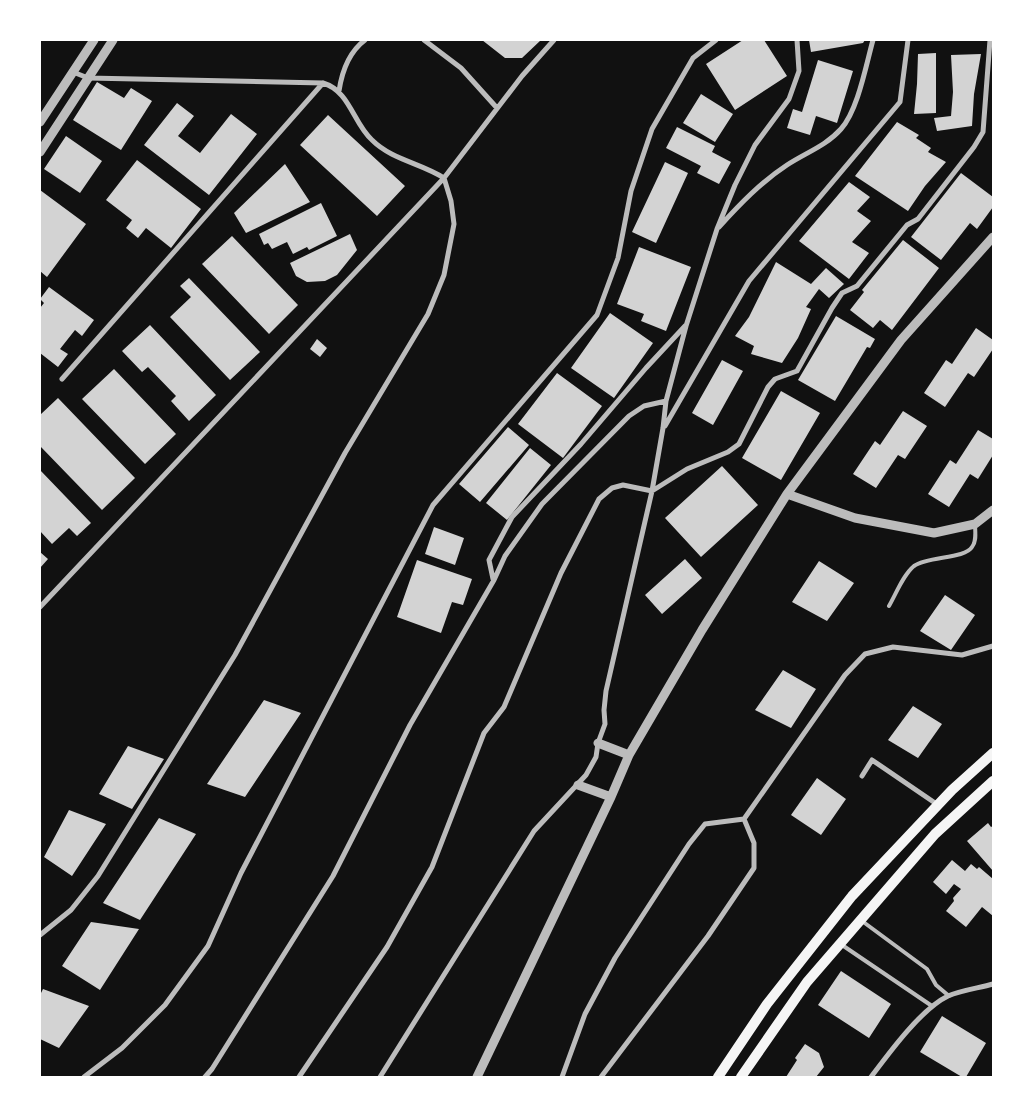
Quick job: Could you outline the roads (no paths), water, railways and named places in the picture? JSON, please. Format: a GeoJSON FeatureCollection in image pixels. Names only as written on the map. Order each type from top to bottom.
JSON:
{"type":"FeatureCollection","features":[{"type":"Feature","properties":{"kind":"main road"},"geometry":{"type":"LineString","coordinates":[[718,1077],[768,1004],[852,896],[938,805],[993,753]]}},
{"type":"Feature","properties":{"kind":"main road"},"geometry":{"type":"LineString","coordinates":[[741,1077],[807,982],[935,834],[993,781]]}},
{"type":"Feature","properties":{"kind":"street"},"geometry":{"type":"LineString","coordinates":[[40,122],[94,40]]}},
{"type":"Feature","properties":{"kind":"street"},"geometry":{"type":"LineString","coordinates":[[40,152],[114,40]]}},
{"type":"Feature","properties":{"kind":"street"},"geometry":{"type":"LineString","coordinates":[[424,40],[461,68],[497,108]]}},
{"type":"Feature","properties":{"kind":"street"},"geometry":{"type":"LineString","coordinates":[[40,607],[444,178],[536,59],[554,40]]}},
{"type":"Feature","properties":{"kind":"street"},"geometry":{"type":"LineString","coordinates":[[84,1077],[122,1048],[165,1005],[208,946],[241,873],[433,505],[597,316],[618,258],[631,191],[652,128],[693,58],[716,40]]}},
{"type":"Feature","properties":{"kind":"street"},"geometry":{"type":"LineString","coordinates":[[380,1077],[534,831],[578,785],[596,757],[598,743],[605,724],[606,691],[652,491],[666,401],[686,326],[717,229],[735,185],[755,144],[789,99],[799,71],[797,40]]}},
{"type":"Feature","properties":{"kind":"street"},"geometry":{"type":"LineString","coordinates":[[717,229],[756,188],[787,164],[827,142],[842,129],[853,109],[873,40]]}},
{"type":"Feature","properties":{"kind":"street"},"geometry":{"type":"LineString","coordinates":[[663,428],[749,281],[900,102],[908,40]]}},
{"type":"Feature","properties":{"kind":"street"},"geometry":{"type":"LineString","coordinates":[[299,1077],[387,947],[432,867],[484,733],[504,707],[561,573],[599,499],[612,488],[624,485],[652,491],[687,469],[728,452],[739,444],[768,387],[775,379],[797,372],[842,293],[857,286],[907,225],[918,219],[974,147],[983,132],[990,40]]}},
{"type":"Feature","properties":{"kind":"street"},"geometry":{"type":"LineString","coordinates":[[340,91],[346,65],[363,41]]}},
{"type":"Feature","properties":{"kind":"street"},"geometry":{"type":"LineString","coordinates":[[40,935],[71,910],[98,876],[210,697],[260,612],[345,453],[428,314],[444,275],[454,224],[451,201],[444,178],[425,167],[393,155],[372,141],[358,124],[340,91],[332,85],[324,83],[88,78],[73,72]]}},
{"type":"Feature","properties":{"kind":"street"},"geometry":{"type":"LineString","coordinates":[[62,380],[324,83]]}},
{"type":"Feature","properties":{"kind":"street"},"geometry":{"type":"LineString","coordinates":[[477,1077],[611,797],[629,755],[702,630],[787,494],[901,340],[993,237]]}},
{"type":"Feature","properties":{"kind":"street"},"geometry":{"type":"LineString","coordinates":[[494,580],[489,560],[512,517],[581,444],[646,368],[686,326]]}},
{"type":"Feature","properties":{"kind":"street"},"geometry":{"type":"LineString","coordinates":[[205,1077],[212,1069],[334,876],[410,725],[494,580],[505,556],[542,504],[630,416],[644,406],[666,401]]}},
{"type":"Feature","properties":{"kind":"street"},"geometry":{"type":"LineString","coordinates":[[787,494],[854,518],[934,533],[975,524],[993,510]]}},
{"type":"Feature","properties":{"kind":"street"},"geometry":{"type":"LineString","coordinates":[[562,1077],[585,1014],[614,958],[689,844],[705,824],[744,819],[845,676],[865,654],[893,647],[962,655],[993,646]]}},
{"type":"Feature","properties":{"kind":"street"},"geometry":{"type":"LineString","coordinates":[[598,743],[629,755]]}},
{"type":"Feature","properties":{"kind":"street"},"geometry":{"type":"LineString","coordinates":[[862,776],[872,760],[938,805]]}},
{"type":"Feature","properties":{"kind":"street"},"geometry":{"type":"LineString","coordinates":[[578,785],[611,797]]}},
{"type":"Feature","properties":{"kind":"street"},"geometry":{"type":"LineString","coordinates":[[601,1077],[708,936],[754,868],[754,842],[744,819]]}},
{"type":"Feature","properties":{"kind":"street"},"geometry":{"type":"LineString","coordinates":[[871,1077],[893,1048],[932,1006],[949,996],[993,984]]}},
{"type":"Feature","properties":{"kind":"lane"},"geometry":{"type":"LineString","coordinates":[[889,606],[909,572],[915,566],[938,558],[967,553],[976,538],[975,524]]}},
{"type":"Feature","properties":{"kind":"lane"},"geometry":{"type":"LineString","coordinates":[[860,920],[927,969],[936,985],[949,996]]}},
{"type":"Feature","properties":{"kind":"lane"},"geometry":{"type":"LineString","coordinates":[[840,944],[932,1006]]}}]}
